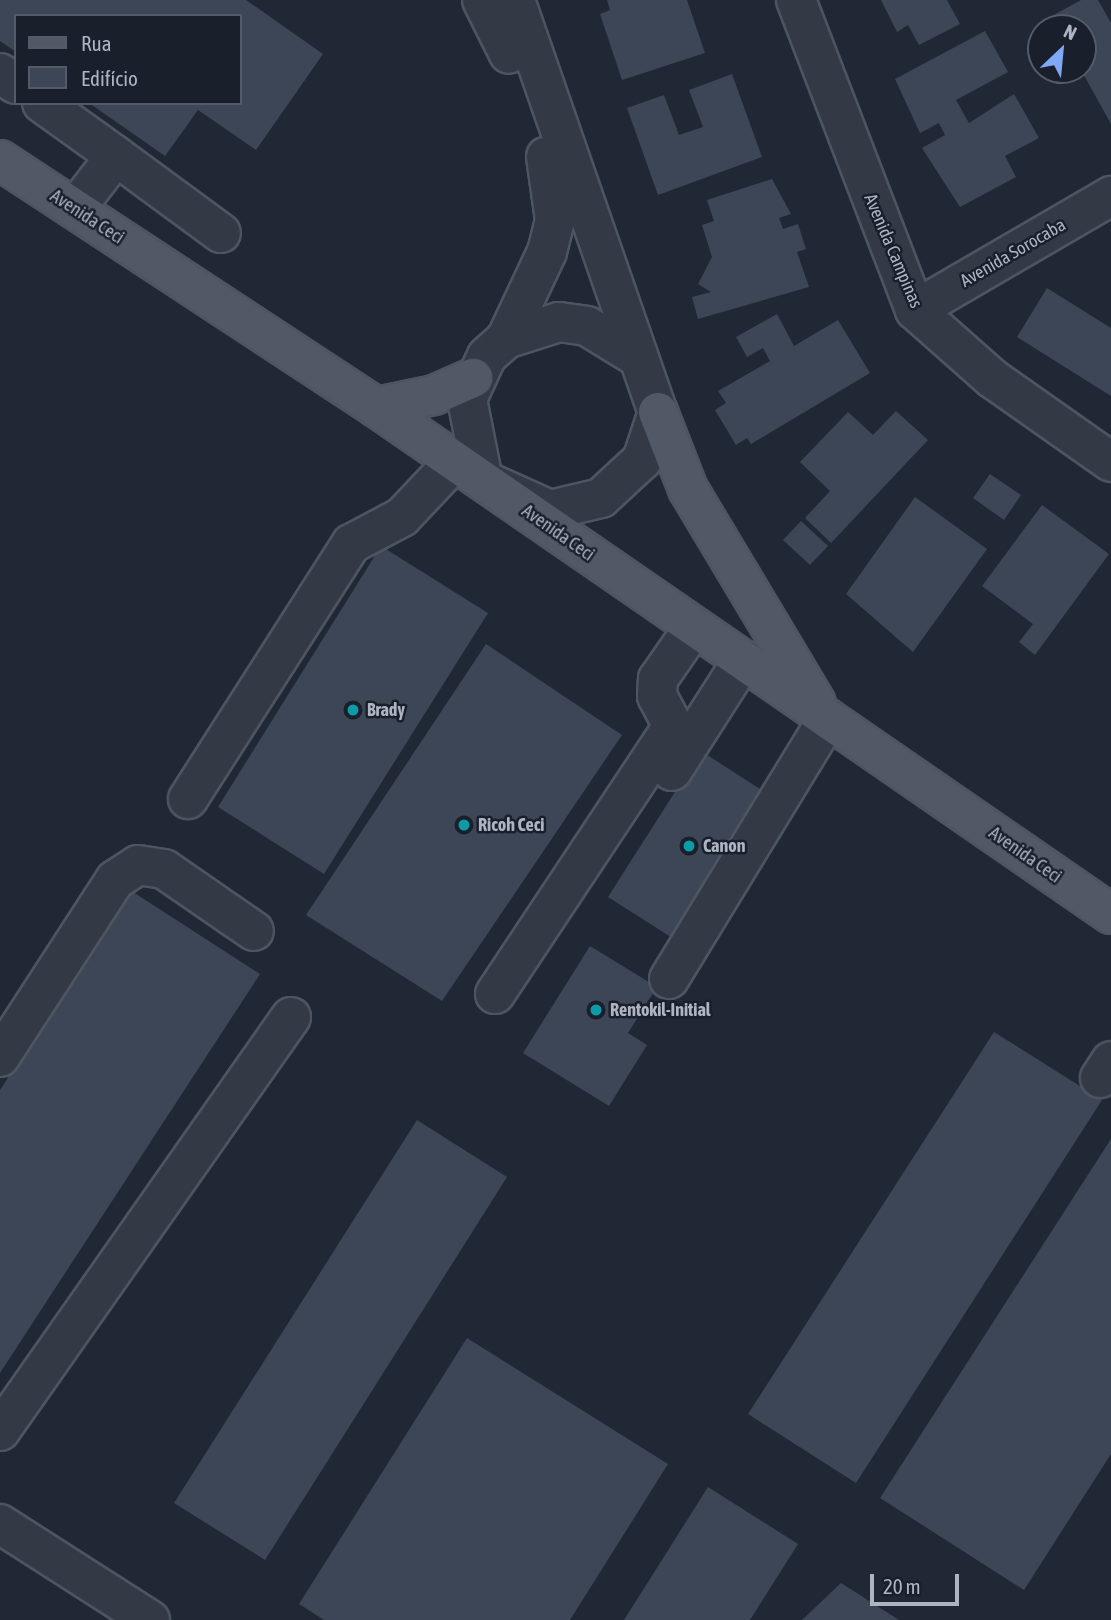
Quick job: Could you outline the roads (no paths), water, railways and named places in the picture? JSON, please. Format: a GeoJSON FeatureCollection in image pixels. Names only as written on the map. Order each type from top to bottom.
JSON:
{"type":"FeatureCollection","features":[{"type":"Feature","properties":{"kind":"main road","name":"Avenida Ceci"},"geometry":{"type":"LineString","coordinates":[[0,160],[376,407],[1111,914]]}},
{"type":"Feature","properties":{"kind":"main road"},"geometry":{"type":"LineString","coordinates":[[376,407],[434,395],[473,378]]}},
{"type":"Feature","properties":{"kind":"main road"},"geometry":{"type":"LineString","coordinates":[[658,412],[694,501],[827,718]]}},
{"type":"Feature","properties":{"kind":"street"},"geometry":{"type":"LineString","coordinates":[[468,471],[467,419],[473,378],[506,339],[547,252],[556,195],[506,45],[482,0]]}},
{"type":"Feature","properties":{"kind":"street"},"geometry":{"type":"LineString","coordinates":[[468,471],[550,510],[601,498],[642,460],[658,412],[634,355],[514,0]]}},
{"type":"Feature","properties":{"kind":"street","name":"Avenida Campinas"},"geometry":{"type":"LineString","coordinates":[[796,0],[915,310],[993,379],[1111,462]]}},
{"type":"Feature","properties":{"kind":"street"},"geometry":{"type":"LineString","coordinates":[[45,105],[221,233]]}},
{"type":"Feature","properties":{"kind":"street"},"geometry":{"type":"LineString","coordinates":[[75,209],[116,156]]}},
{"type":"Feature","properties":{"kind":"street","name":"Avenida Sorocaba"},"geometry":{"type":"LineString","coordinates":[[915,310],[1111,197]]}},
{"type":"Feature","properties":{"kind":"street"},"geometry":{"type":"LineString","coordinates":[[506,339],[559,322],[596,330],[634,355]]}},
{"type":"Feature","properties":{"kind":"street"},"geometry":{"type":"LineString","coordinates":[[188,799],[351,544],[402,517],[468,471]]}},
{"type":"Feature","properties":{"kind":"street"},"geometry":{"type":"LineString","coordinates":[[495,994],[673,726],[657,696],[658,679],[694,626]]}},
{"type":"Feature","properties":{"kind":"street"},"geometry":{"type":"LineString","coordinates":[[578,917],[743,660]]}},
{"type":"Feature","properties":{"kind":"street"},"geometry":{"type":"LineString","coordinates":[[669,979],[827,718]]}},
{"type":"Feature","properties":{"kind":"street"},"geometry":{"type":"LineString","coordinates":[[0,1057],[115,880],[138,866],[164,869],[254,931]]}},
{"type":"Feature","properties":{"kind":"street"},"geometry":{"type":"LineString","coordinates":[[0,1431],[291,1017]]}},
{"type":"Feature","properties":{"kind":"street"},"geometry":{"type":"LineString","coordinates":[[0,1524],[150,1620]]}},
{"type":"Feature","properties":{"kind":"place","name":"Brady"},"geometry":{"type":"Point","coordinates":[353,710]}},
{"type":"Feature","properties":{"kind":"place","name":"Ricoh Ceci"},"geometry":{"type":"Point","coordinates":[464,825]}},
{"type":"Feature","properties":{"kind":"place","name":"Canon"},"geometry":{"type":"Point","coordinates":[689,846]}},
{"type":"Feature","properties":{"kind":"place","name":"Rentokil-Initial"},"geometry":{"type":"Point","coordinates":[596,1010]}}]}
